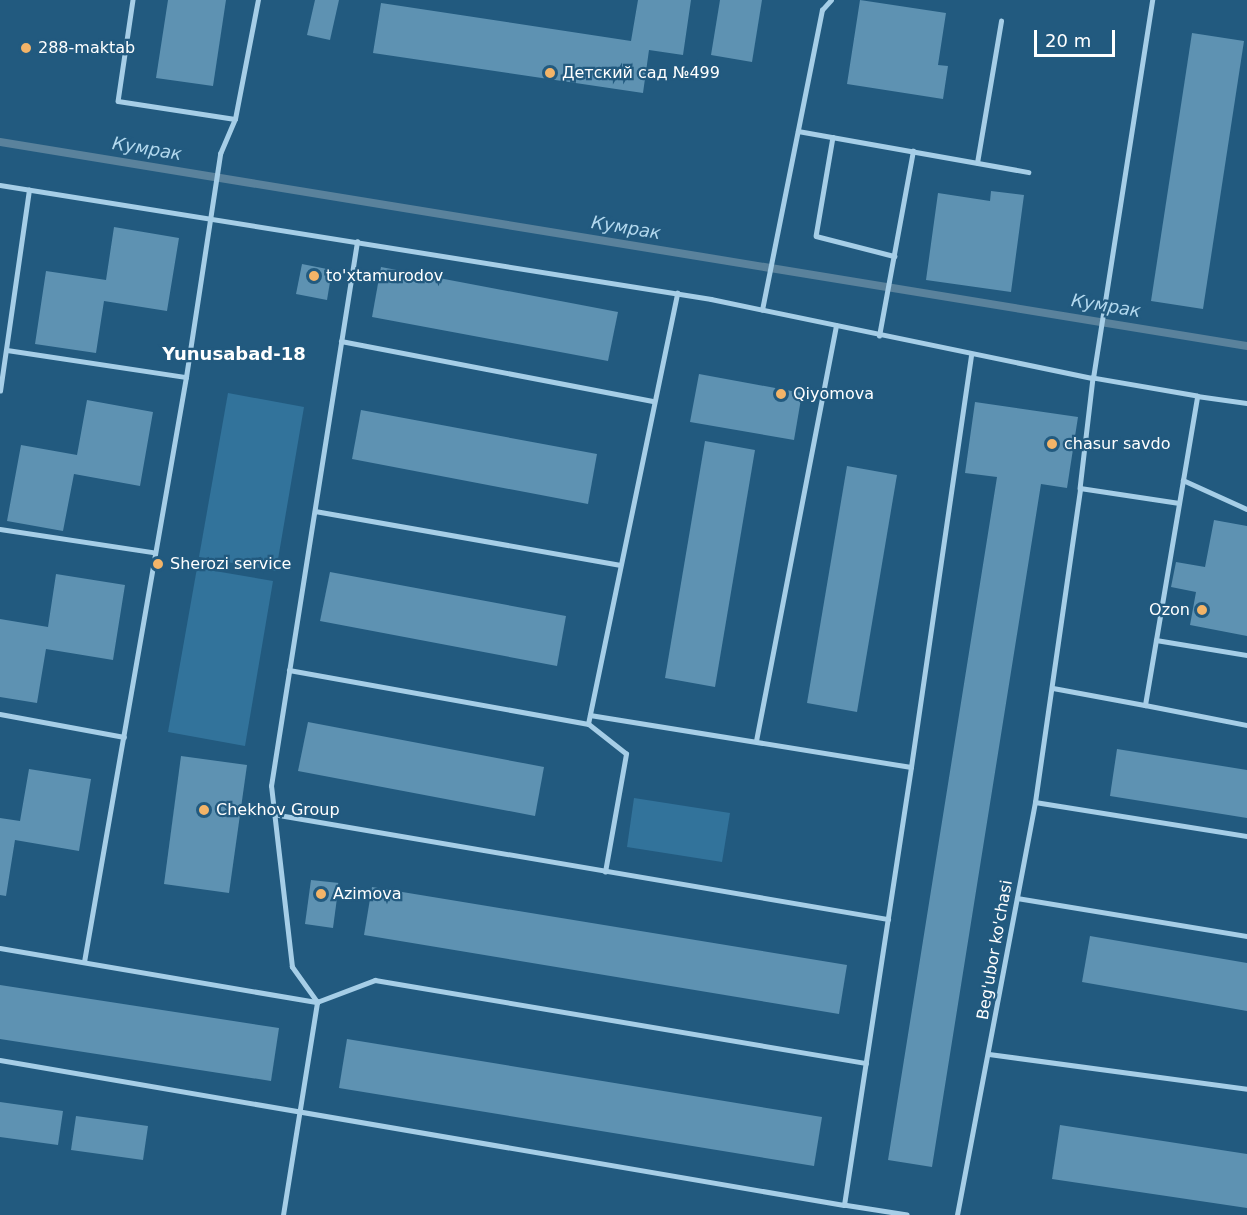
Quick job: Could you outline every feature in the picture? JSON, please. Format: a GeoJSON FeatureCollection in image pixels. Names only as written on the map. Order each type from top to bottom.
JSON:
{"type":"FeatureCollection","features":[{"type":"Feature","properties":{"kind":"lane"},"geometry":{"type":"LineString","coordinates":[[133,0],[118,101],[235,119]]}},
{"type":"Feature","properties":{"kind":"lane"},"geometry":{"type":"LineString","coordinates":[[84,962],[124,737],[152,552],[186,377],[220,154],[235,119],[258,0]]}},
{"type":"Feature","properties":{"kind":"lane"},"geometry":{"type":"LineString","coordinates":[[762,310],[822,10],[831,0]]}},
{"type":"Feature","properties":{"kind":"lane","name":"Beg'ubor ko'chasi"},"geometry":{"type":"LineString","coordinates":[[957,1215],[1035,802],[1080,488],[1092,378],[1152,0]]}},
{"type":"Feature","properties":{"kind":"lane"},"geometry":{"type":"LineString","coordinates":[[978,163],[1001,21]]}},
{"type":"Feature","properties":{"kind":"lane"},"geometry":{"type":"LineString","coordinates":[[798,130],[1028,172]]}},
{"type":"Feature","properties":{"kind":"lane"},"geometry":{"type":"LineString","coordinates":[[833,137],[816,236],[894,256]]}},
{"type":"Feature","properties":{"kind":"lane"},"geometry":{"type":"LineString","coordinates":[[879,336],[913,151]]}},
{"type":"Feature","properties":{"kind":"lane"},"geometry":{"type":"LineString","coordinates":[[0,185],[677,293],[971,356],[1247,403]]}},
{"type":"Feature","properties":{"kind":"lane"},"geometry":{"type":"LineString","coordinates":[[0,391],[29,190]]}},
{"type":"Feature","properties":{"kind":"lane"},"geometry":{"type":"LineString","coordinates":[[283,1215],[317,1002],[292,967],[271,786],[357,242]]}},
{"type":"Feature","properties":{"kind":"lane"},"geometry":{"type":"LineString","coordinates":[[588,724],[652,401],[677,293]]}},
{"type":"Feature","properties":{"kind":"lane"},"geometry":{"type":"LineString","coordinates":[[756,741],[836,326]]}},
{"type":"Feature","properties":{"kind":"lane"},"geometry":{"type":"LineString","coordinates":[[341,341],[652,401]]}},
{"type":"Feature","properties":{"kind":"lane"},"geometry":{"type":"LineString","coordinates":[[7,350],[186,377]]}},
{"type":"Feature","properties":{"kind":"lane"},"geometry":{"type":"LineString","coordinates":[[844,1205],[971,356]]}},
{"type":"Feature","properties":{"kind":"lane"},"geometry":{"type":"LineString","coordinates":[[1145,705],[1197,396]]}},
{"type":"Feature","properties":{"kind":"lane"},"geometry":{"type":"LineString","coordinates":[[1183,480],[1247,509]]}},
{"type":"Feature","properties":{"kind":"lane"},"geometry":{"type":"LineString","coordinates":[[1080,488],[1179,503]]}},
{"type":"Feature","properties":{"kind":"lane"},"geometry":{"type":"LineString","coordinates":[[315,511],[620,565]]}},
{"type":"Feature","properties":{"kind":"lane"},"geometry":{"type":"LineString","coordinates":[[0,529],[152,552]]}},
{"type":"Feature","properties":{"kind":"lane"},"geometry":{"type":"LineString","coordinates":[[1156,640],[1247,655]]}},
{"type":"Feature","properties":{"kind":"lane"},"geometry":{"type":"LineString","coordinates":[[290,670],[588,724],[626,754],[605,872]]}},
{"type":"Feature","properties":{"kind":"lane"},"geometry":{"type":"LineString","coordinates":[[1053,688],[1247,725]]}},
{"type":"Feature","properties":{"kind":"lane"},"geometry":{"type":"LineString","coordinates":[[0,714],[124,737]]}},
{"type":"Feature","properties":{"kind":"lane"},"geometry":{"type":"LineString","coordinates":[[590,715],[911,767]]}},
{"type":"Feature","properties":{"kind":"lane"},"geometry":{"type":"LineString","coordinates":[[1035,802],[1247,836]]}},
{"type":"Feature","properties":{"kind":"lane"},"geometry":{"type":"LineString","coordinates":[[273,814],[888,919]]}},
{"type":"Feature","properties":{"kind":"lane"},"geometry":{"type":"LineString","coordinates":[[1017,898],[1247,936]]}},
{"type":"Feature","properties":{"kind":"lane"},"geometry":{"type":"LineString","coordinates":[[0,948],[317,1002],[375,980],[866,1063]]}},
{"type":"Feature","properties":{"kind":"lane"},"geometry":{"type":"LineString","coordinates":[[989,1054],[1247,1089]]}},
{"type":"Feature","properties":{"kind":"lane"},"geometry":{"type":"LineString","coordinates":[[0,1060],[300,1108],[907,1215]]}},
{"type":"Feature","properties":{"kind":"shaded area"},"geometry":{"type":"Polygon","coordinates":[[[228,393],[304,407],[276,571],[199,557],[228,393]]]}},
{"type":"Feature","properties":{"kind":"shaded area"},"geometry":{"type":"Polygon","coordinates":[[[197,568],[273,581],[245,746],[168,732],[197,568]]]}},
{"type":"Feature","properties":{"kind":"shaded area"},"geometry":{"type":"Polygon","coordinates":[[[634,798],[730,813],[722,862],[627,847],[634,798]]]}},
{"type":"Feature","properties":{"kind":"building"},"geometry":{"type":"Polygon","coordinates":[[[168,0],[226,0],[213,86],[156,78],[168,0]]]}},
{"type":"Feature","properties":{"kind":"building"},"geometry":{"type":"Polygon","coordinates":[[[315,0],[339,0],[330,40],[307,35],[315,0]]]}},
{"type":"Feature","properties":{"kind":"building"},"geometry":{"type":"Polygon","coordinates":[[[638,0],[691,0],[683,55],[649,50],[643,93],[373,53],[381,3],[631,41],[638,0]]]}},
{"type":"Feature","properties":{"kind":"building"},"geometry":{"type":"Polygon","coordinates":[[[720,0],[762,0],[752,62],[711,55],[720,0]]]}},
{"type":"Feature","properties":{"kind":"building"},"geometry":{"type":"Polygon","coordinates":[[[860,0],[946,13],[938,65],[948,66],[943,99],[847,84],[860,0]]]}},
{"type":"Feature","properties":{"kind":"building"},"geometry":{"type":"Polygon","coordinates":[[[1192,33],[1244,41],[1203,309],[1151,301],[1192,33]]]}},
{"type":"Feature","properties":{"kind":"building"},"geometry":{"type":"Polygon","coordinates":[[[991,191],[1024,195],[1011,292],[926,280],[938,193],[990,201],[991,191]]]}},
{"type":"Feature","properties":{"kind":"building"},"geometry":{"type":"Polygon","coordinates":[[[114,227],[179,238],[167,311],[104,301],[96,353],[35,344],[46,271],[106,280],[114,227]]]}},
{"type":"Feature","properties":{"kind":"building"},"geometry":{"type":"Polygon","coordinates":[[[302,264],[332,270],[327,300],[296,294],[302,264]]]}},
{"type":"Feature","properties":{"kind":"building"},"geometry":{"type":"Polygon","coordinates":[[[381,267],[618,312],[608,361],[372,317],[381,267]]]}},
{"type":"Feature","properties":{"kind":"building"},"geometry":{"type":"Polygon","coordinates":[[[699,374],[802,393],[794,440],[690,422],[699,374]]]}},
{"type":"Feature","properties":{"kind":"building"},"geometry":{"type":"Polygon","coordinates":[[[87,400],[153,412],[140,486],[74,474],[63,531],[7,521],[21,445],[77,455],[87,400]]]}},
{"type":"Feature","properties":{"kind":"building"},"geometry":{"type":"Polygon","coordinates":[[[975,402],[1078,417],[1067,488],[1041,484],[932,1167],[888,1160],[997,477],[965,473],[975,402]]]}},
{"type":"Feature","properties":{"kind":"building"},"geometry":{"type":"Polygon","coordinates":[[[361,410],[597,454],[588,504],[352,459],[361,410]]]}},
{"type":"Feature","properties":{"kind":"building"},"geometry":{"type":"Polygon","coordinates":[[[705,441],[755,450],[715,687],[665,678],[705,441]]]}},
{"type":"Feature","properties":{"kind":"building"},"geometry":{"type":"Polygon","coordinates":[[[847,466],[897,475],[857,712],[807,703],[847,466]]]}},
{"type":"Feature","properties":{"kind":"building"},"geometry":{"type":"Polygon","coordinates":[[[1214,520],[1247,526],[1247,636],[1190,625],[1196,592],[1171,587],[1176,562],[1205,567],[1214,520]]]}},
{"type":"Feature","properties":{"kind":"building"},"geometry":{"type":"Polygon","coordinates":[[[330,572],[566,616],[557,666],[320,621],[330,572]]]}},
{"type":"Feature","properties":{"kind":"building"},"geometry":{"type":"Polygon","coordinates":[[[56,574],[125,585],[113,660],[46,649],[37,703],[0,697],[0,619],[48,627],[56,574]]]}},
{"type":"Feature","properties":{"kind":"building"},"geometry":{"type":"Polygon","coordinates":[[[308,722],[544,767],[535,816],[298,771],[308,722]]]}},
{"type":"Feature","properties":{"kind":"building"},"geometry":{"type":"Polygon","coordinates":[[[1117,749],[1247,770],[1247,818],[1110,796],[1117,749]]]}},
{"type":"Feature","properties":{"kind":"building"},"geometry":{"type":"Polygon","coordinates":[[[181,756],[247,765],[229,893],[164,884],[181,756]]]}},
{"type":"Feature","properties":{"kind":"building"},"geometry":{"type":"Polygon","coordinates":[[[29,769],[91,779],[79,851],[15,840],[6,896],[0,895],[0,818],[20,821],[29,769]]]}},
{"type":"Feature","properties":{"kind":"building"},"geometry":{"type":"Polygon","coordinates":[[[311,880],[339,883],[333,928],[305,924],[311,880]]]}},
{"type":"Feature","properties":{"kind":"building"},"geometry":{"type":"Polygon","coordinates":[[[372,887],[847,965],[839,1014],[364,935],[372,887]]]}},
{"type":"Feature","properties":{"kind":"building"},"geometry":{"type":"Polygon","coordinates":[[[1090,936],[1247,963],[1247,1011],[1082,982],[1090,936]]]}},
{"type":"Feature","properties":{"kind":"building"},"geometry":{"type":"Polygon","coordinates":[[[0,985],[279,1028],[271,1081],[0,1039],[0,985]]]}},
{"type":"Feature","properties":{"kind":"building"},"geometry":{"type":"Polygon","coordinates":[[[347,1039],[822,1117],[814,1166],[339,1088],[347,1039]]]}},
{"type":"Feature","properties":{"kind":"building"},"geometry":{"type":"Polygon","coordinates":[[[0,1102],[63,1111],[58,1145],[0,1137],[0,1102]]]}},
{"type":"Feature","properties":{"kind":"building"},"geometry":{"type":"Polygon","coordinates":[[[76,1116],[148,1126],[143,1160],[71,1150],[76,1116]]]}},
{"type":"Feature","properties":{"kind":"building"},"geometry":{"type":"Polygon","coordinates":[[[1060,1125],[1247,1154],[1247,1208],[1052,1179],[1060,1125]]]}},
{"type":"Feature","properties":{"kind":"waterway","name":"Кумрак"},"geometry":{"type":"LineString","coordinates":[[0,142],[1247,346]]}},
{"type":"Feature","properties":{"kind":"place","name":"288-maktab"},"geometry":{"type":"Point","coordinates":[26,48]}},
{"type":"Feature","properties":{"kind":"place","name":"Детский сад №499"},"geometry":{"type":"Point","coordinates":[550,73]}},
{"type":"Feature","properties":{"kind":"place","name":"to'xtamurodov"},"geometry":{"type":"Point","coordinates":[314,276]}},
{"type":"Feature","properties":{"kind":"place","name":"Qiyomova"},"geometry":{"type":"Point","coordinates":[781,394]}},
{"type":"Feature","properties":{"kind":"place","name":"chasur savdo"},"geometry":{"type":"Point","coordinates":[1052,444]}},
{"type":"Feature","properties":{"kind":"place","name":"Sherozi service"},"geometry":{"type":"Point","coordinates":[158,564]}},
{"type":"Feature","properties":{"kind":"place","name":"Ozon"},"geometry":{"type":"Point","coordinates":[1202,610]}},
{"type":"Feature","properties":{"kind":"place","name":"Chekhov Group"},"geometry":{"type":"Point","coordinates":[204,810]}},
{"type":"Feature","properties":{"kind":"place","name":"Azimova"},"geometry":{"type":"Point","coordinates":[321,894]}},
{"type":"Feature","properties":{"kind":"district","name":"Yunusabad-18"},"geometry":{"type":"Point","coordinates":[234,354]}}]}
